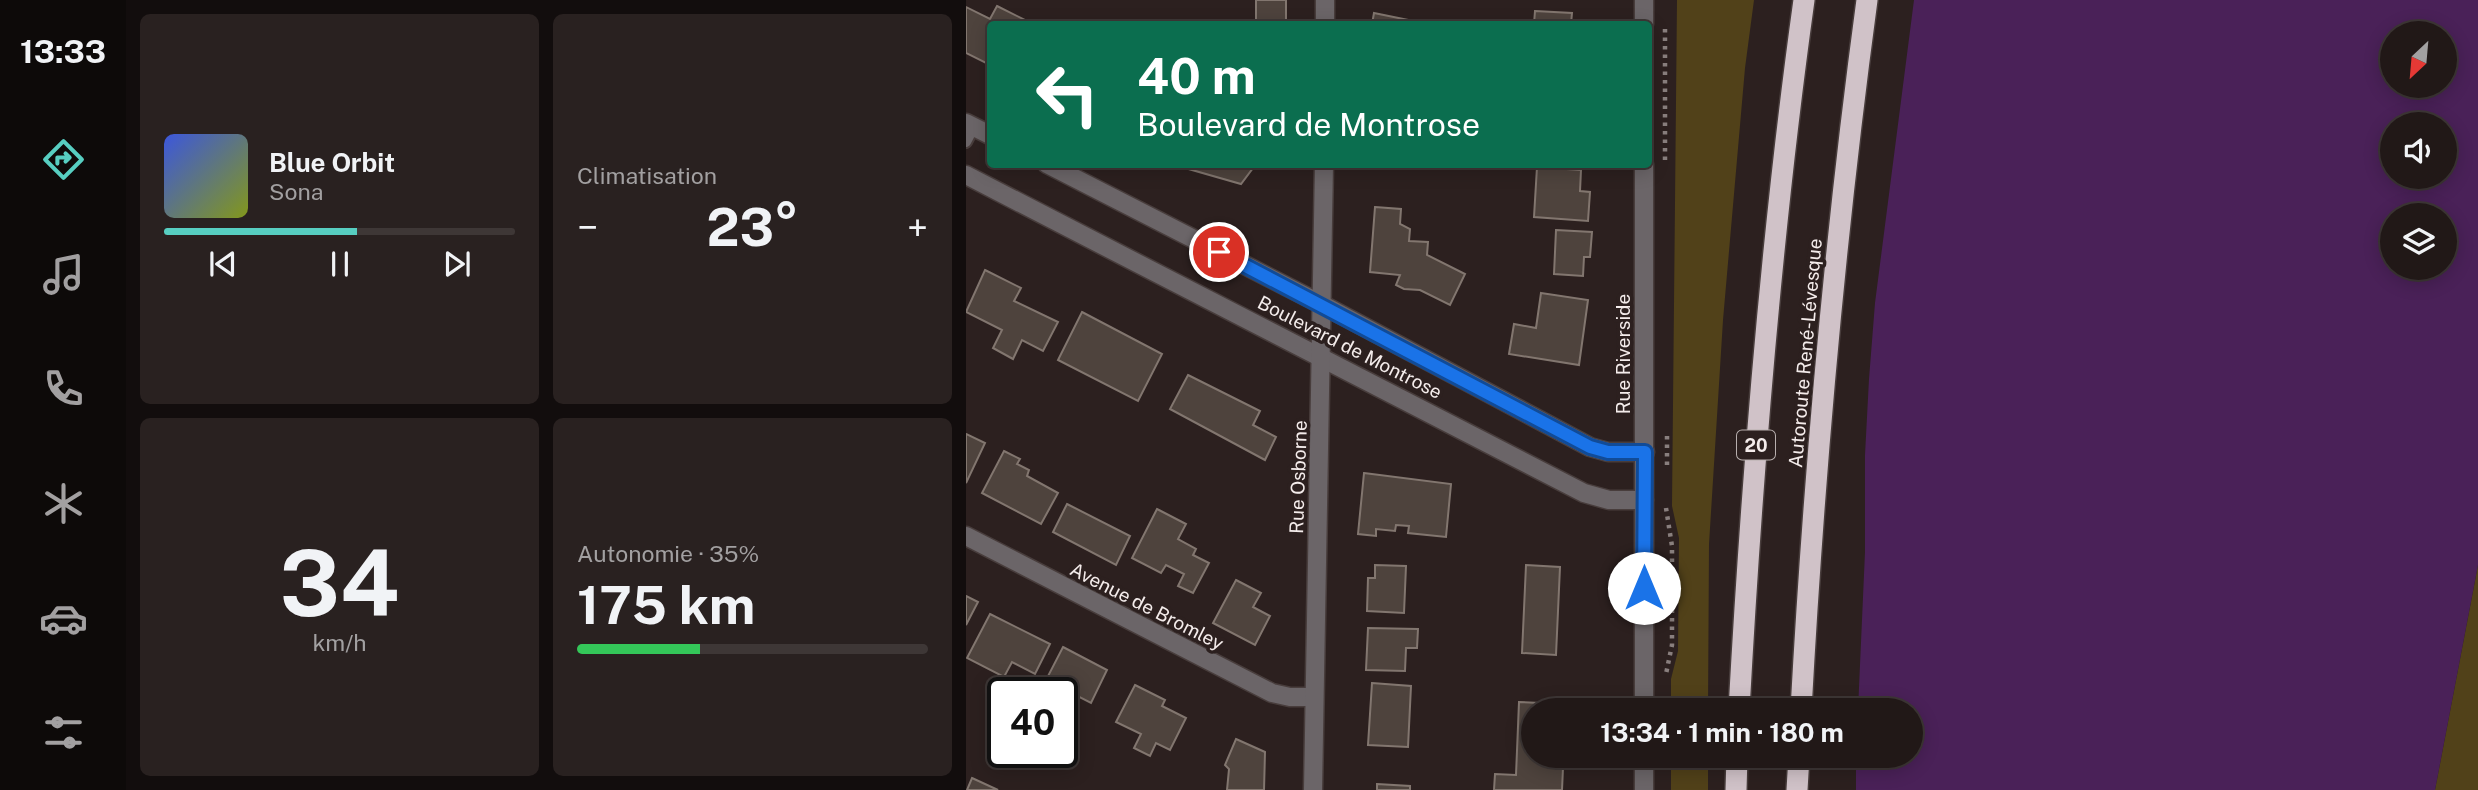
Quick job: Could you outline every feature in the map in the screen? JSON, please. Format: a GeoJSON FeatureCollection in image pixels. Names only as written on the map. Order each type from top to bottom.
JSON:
{"type":"FeatureCollection","features":[{"type":"Feature","properties":{"kind":"highway","name":"Autoroute René-Lévesque"},"geometry":{"type":"LineString","coordinates":[[1740,698],[1749,533],[1766,326],[1804,0]]}},
{"type":"Feature","properties":{"kind":"highway","name":"Autoroute René-Lévesque"},"geometry":{"type":"LineString","coordinates":[[1802,698],[1812,524],[1831,309],[1849,135],[1867,0]]}},
{"type":"Feature","properties":{"kind":"highway"},"geometry":{"type":"LineString","coordinates":[[1736,790],[1737,768]]}},
{"type":"Feature","properties":{"kind":"highway"},"geometry":{"type":"LineString","coordinates":[[1797,790],[1798,768]]}},
{"type":"Feature","properties":{"kind":"street"},"geometry":{"type":"LineString","coordinates":[[1325,0],[1325,21]]}},
{"type":"Feature","properties":{"kind":"street"},"geometry":{"type":"LineString","coordinates":[[1644,0],[1644,21]]}},
{"type":"Feature","properties":{"kind":"street"},"geometry":{"type":"LineString","coordinates":[[969,131],[987,134]]}},
{"type":"Feature","properties":{"kind":"street","name":"Boulevard de Montrose"},"geometry":{"type":"LineString","coordinates":[[1055,168],[1323,305],[1590,447],[1608,452],[1645,452]]}},
{"type":"Feature","properties":{"kind":"street","name":"Rue Osborne"},"geometry":{"type":"LineString","coordinates":[[1313,790],[1324,168]]}},
{"type":"Feature","properties":{"kind":"street","name":"Rue Riverside"},"geometry":{"type":"LineString","coordinates":[[1644,168],[1644,698]]}},
{"type":"Feature","properties":{"kind":"street","name":"Boulevard de Montrose"},"geometry":{"type":"LineString","coordinates":[[966,176],[1322,356],[1584,493],[1609,500],[1644,500]]}},
{"type":"Feature","properties":{"kind":"street","name":"Avenue de Bromley"},"geometry":{"type":"LineString","coordinates":[[966,536],[1272,694],[1314,697]]}},
{"type":"Feature","properties":{"kind":"street"},"geometry":{"type":"LineString","coordinates":[[1644,768],[1644,790]]}},
{"type":"Feature","properties":{"kind":"path"},"geometry":{"type":"LineString","coordinates":[[1667,512],[1672,546],[1672,645],[1667,669]]}},
{"type":"Feature","properties":{"kind":"shaded area"},"geometry":{"type":"Polygon","coordinates":[[[1677,0],[1754,0],[1745,68],[1723,320],[1709,544],[1708,698],[1671,698],[1671,679],[1678,651],[1679,538],[1672,506],[1677,0]]]}},
{"type":"Feature","properties":{"kind":"shaded area"},"geometry":{"type":"Polygon","coordinates":[[[1914,0],[2478,0],[2478,565],[2435,790],[1856,790],[1856,768],[1923,768],[1923,698],[1859,698],[1869,379],[1875,303],[1914,0]]]}},
{"type":"Feature","properties":{"kind":"shaded area"},"geometry":{"type":"Polygon","coordinates":[[[2478,565],[2478,790],[2435,790],[2478,565]]]}},
{"type":"Feature","properties":{"kind":"shaded area"},"geometry":{"type":"Polygon","coordinates":[[[1671,768],[1708,768],[1708,790],[1671,790],[1671,768]]]}},
{"type":"Feature","properties":{"kind":"building"},"geometry":{"type":"Polygon","coordinates":[[[1256,0],[1286,0],[1286,21],[1256,21],[1256,0]]]}},
{"type":"Feature","properties":{"kind":"building"},"geometry":{"type":"Polygon","coordinates":[[[997,6],[1027,21],[987,21],[987,64],[966,53],[966,7],[990,19],[997,6]]]}},
{"type":"Feature","properties":{"kind":"building"},"geometry":{"type":"Polygon","coordinates":[[[1535,11],[1572,13],[1571,21],[1534,21],[1535,11]]]}},
{"type":"Feature","properties":{"kind":"building"},"geometry":{"type":"Polygon","coordinates":[[[1374,13],[1413,21],[1373,21],[1374,13]]]}},
{"type":"Feature","properties":{"kind":"building"},"geometry":{"type":"Polygon","coordinates":[[[1185,168],[1253,168],[1241,184],[1185,168]]]}},
{"type":"Feature","properties":{"kind":"building"},"geometry":{"type":"Polygon","coordinates":[[[1537,168],[1581,170],[1580,191],[1590,192],[1588,221],[1534,217],[1537,168]]]}},
{"type":"Feature","properties":{"kind":"building"},"geometry":{"type":"Polygon","coordinates":[[[1375,207],[1401,209],[1400,224],[1410,229],[1409,241],[1428,242],[1427,255],[1465,274],[1450,305],[1420,290],[1404,289],[1396,285],[1400,275],[1370,272],[1375,207]]]}},
{"type":"Feature","properties":{"kind":"building"},"geometry":{"type":"Polygon","coordinates":[[[1556,230],[1592,232],[1590,257],[1584,257],[1583,276],[1554,274],[1556,230]]]}},
{"type":"Feature","properties":{"kind":"building"},"geometry":{"type":"Polygon","coordinates":[[[985,270],[1021,288],[1014,301],[1058,322],[1043,351],[1022,340],[1013,359],[993,348],[1002,330],[966,312],[985,270]]]}},
{"type":"Feature","properties":{"kind":"building"},"geometry":{"type":"Polygon","coordinates":[[[1541,293],[1588,300],[1579,365],[1509,354],[1514,324],[1536,328],[1541,293]]]}},
{"type":"Feature","properties":{"kind":"building"},"geometry":{"type":"Polygon","coordinates":[[[1082,312],[1162,354],[1138,401],[1058,360],[1082,312]]]}},
{"type":"Feature","properties":{"kind":"building"},"geometry":{"type":"Polygon","coordinates":[[[1188,375],[1260,411],[1253,425],[1276,437],[1265,460],[1170,409],[1188,375]]]}},
{"type":"Feature","properties":{"kind":"building"},"geometry":{"type":"Polygon","coordinates":[[[966,434],[985,443],[966,483],[966,434]]]}},
{"type":"Feature","properties":{"kind":"building"},"geometry":{"type":"Polygon","coordinates":[[[1004,451],[1020,459],[1017,464],[1029,470],[1027,476],[1058,493],[1041,524],[982,493],[1004,451]]]}},
{"type":"Feature","properties":{"kind":"building"},"geometry":{"type":"Polygon","coordinates":[[[1364,473],[1451,484],[1446,537],[1408,533],[1409,526],[1396,525],[1395,531],[1376,529],[1376,536],[1358,534],[1364,473]]]}},
{"type":"Feature","properties":{"kind":"building"},"geometry":{"type":"Polygon","coordinates":[[[1067,504],[1130,536],[1116,565],[1053,532],[1067,504]]]}},
{"type":"Feature","properties":{"kind":"building"},"geometry":{"type":"Polygon","coordinates":[[[1157,509],[1186,524],[1178,539],[1196,549],[1193,555],[1209,563],[1193,593],[1178,586],[1184,574],[1166,565],[1161,573],[1132,558],[1157,509]]]}},
{"type":"Feature","properties":{"kind":"building"},"geometry":{"type":"Polygon","coordinates":[[[1375,565],[1406,566],[1404,613],[1367,611],[1368,578],[1375,578],[1375,565]]]}},
{"type":"Feature","properties":{"kind":"building"},"geometry":{"type":"Polygon","coordinates":[[[1526,565],[1560,567],[1556,655],[1522,653],[1526,565]]]}},
{"type":"Feature","properties":{"kind":"building"},"geometry":{"type":"Polygon","coordinates":[[[1236,580],[1261,593],[1253,607],[1270,616],[1255,645],[1213,623],[1236,580]]]}},
{"type":"Feature","properties":{"kind":"building"},"geometry":{"type":"Polygon","coordinates":[[[966,596],[978,602],[966,625],[966,596]]]}},
{"type":"Feature","properties":{"kind":"building"},"geometry":{"type":"Polygon","coordinates":[[[990,614],[1050,644],[1035,674],[1012,662],[1004,677],[967,658],[990,614]]]}},
{"type":"Feature","properties":{"kind":"building"},"geometry":{"type":"Polygon","coordinates":[[[1368,628],[1418,629],[1417,648],[1406,648],[1405,671],[1366,670],[1368,628]]]}},
{"type":"Feature","properties":{"kind":"building"},"geometry":{"type":"Polygon","coordinates":[[[1063,647],[1107,670],[1091,703],[1078,696],[1078,677],[1048,677],[1063,647]]]}},
{"type":"Feature","properties":{"kind":"building"},"geometry":{"type":"Polygon","coordinates":[[[1372,683],[1411,686],[1408,747],[1368,745],[1372,683]]]}},
{"type":"Feature","properties":{"kind":"building"},"geometry":{"type":"Polygon","coordinates":[[[1135,685],[1165,700],[1162,706],[1186,718],[1170,750],[1156,743],[1150,756],[1134,748],[1141,734],[1116,722],[1135,685]]]}},
{"type":"Feature","properties":{"kind":"building"},"geometry":{"type":"Polygon","coordinates":[[[1521,702],[1521,768],[1563,768],[1562,790],[1494,790],[1495,774],[1516,775],[1521,702]]]}},
{"type":"Feature","properties":{"kind":"building"},"geometry":{"type":"Polygon","coordinates":[[[1236,739],[1265,752],[1264,790],[1227,790],[1229,769],[1225,765],[1236,739]]]}},
{"type":"Feature","properties":{"kind":"building"},"geometry":{"type":"Polygon","coordinates":[[[972,778],[998,790],[967,790],[972,778]]]}},
{"type":"Feature","properties":{"kind":"building"},"geometry":{"type":"Polygon","coordinates":[[[1377,784],[1410,786],[1410,790],[1377,790],[1377,784]]]}},
{"type":"Feature","properties":{"kind":"route"},"geometry":{"type":"LineString","coordinates":[[1219,252],[1590,447],[1608,452],[1645,452],[1644,588]]}}]}
